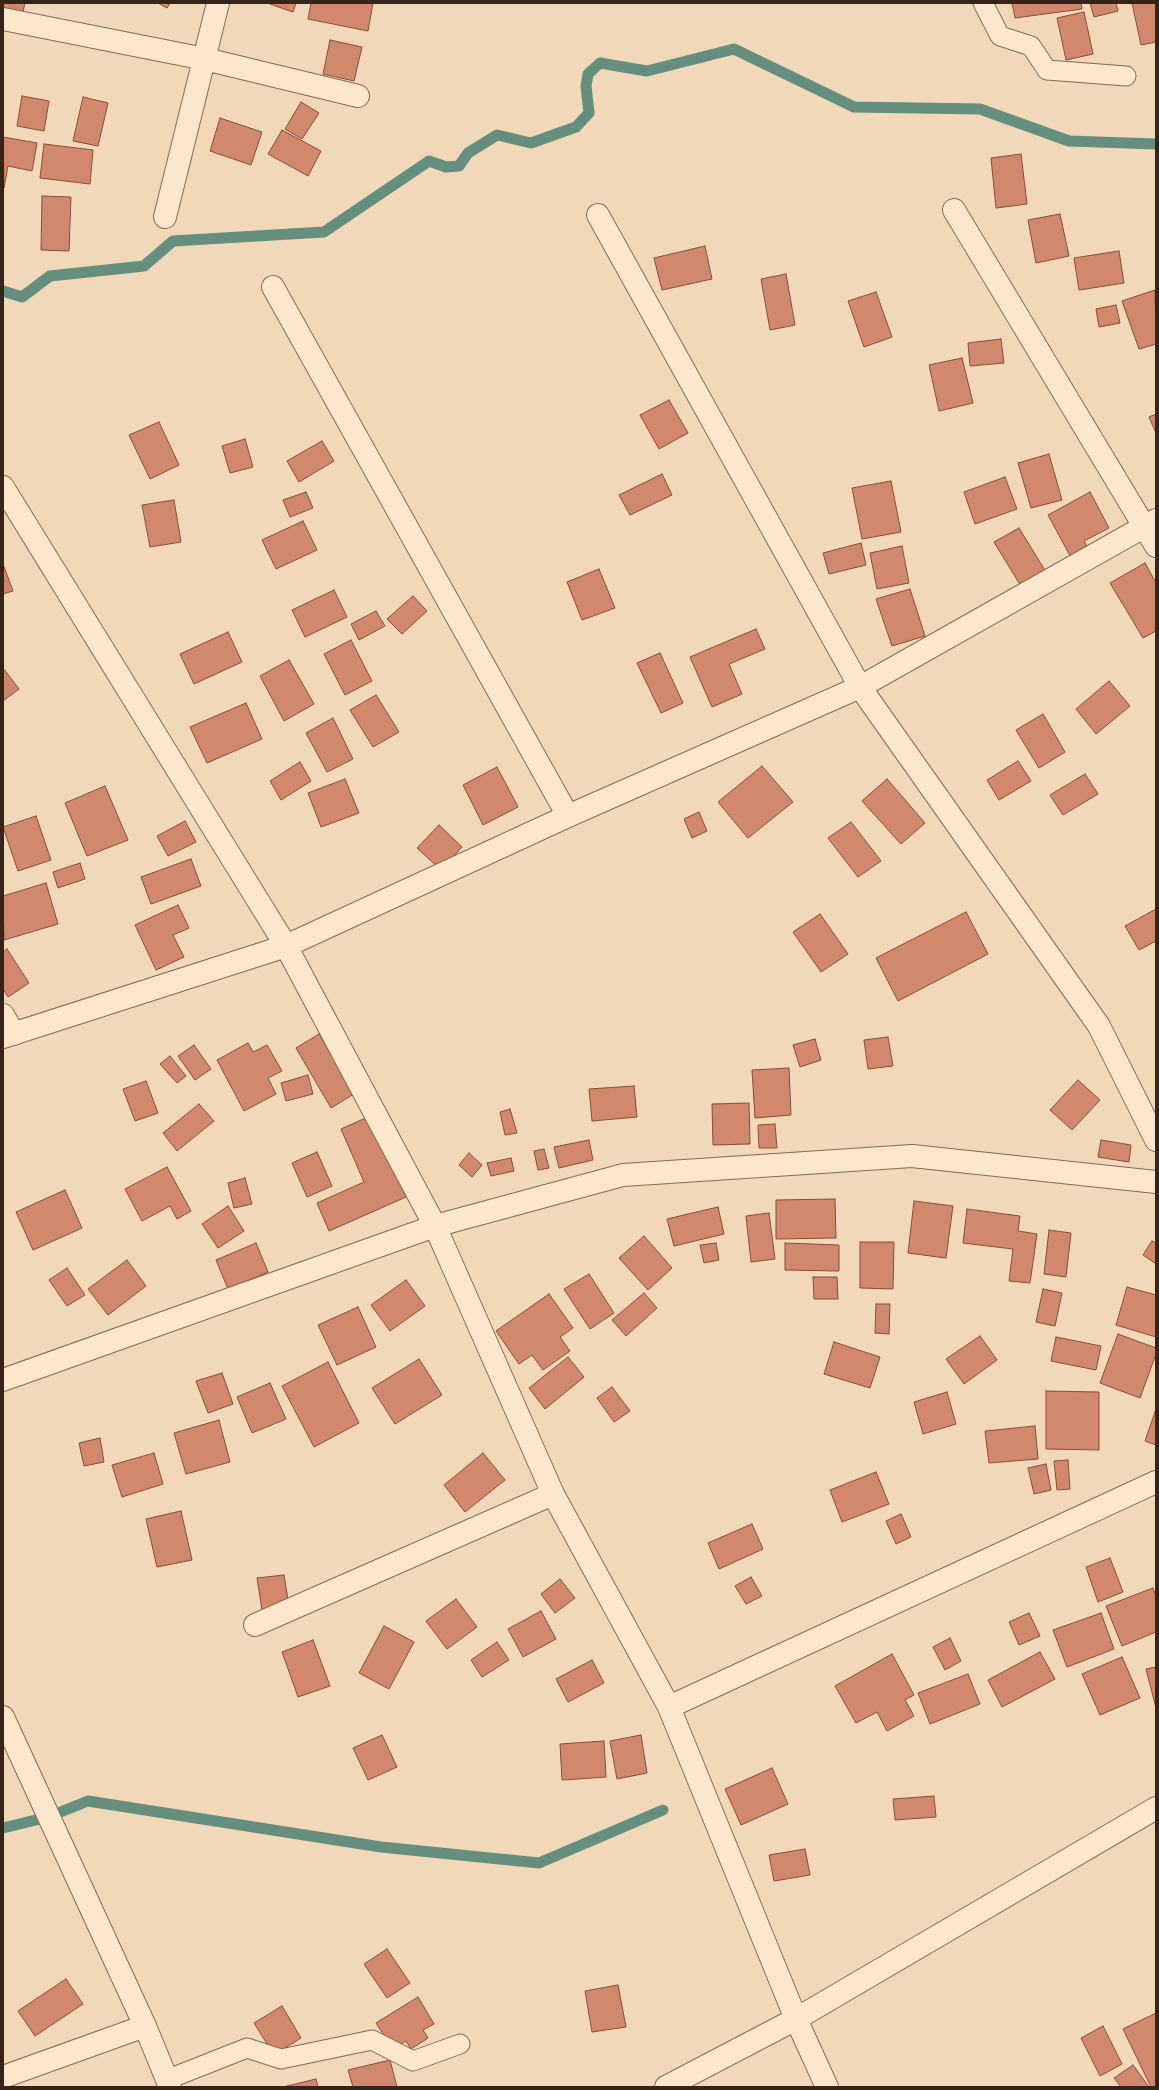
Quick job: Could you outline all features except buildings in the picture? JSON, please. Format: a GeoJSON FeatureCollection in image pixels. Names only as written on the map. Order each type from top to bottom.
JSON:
{"type":"FeatureCollection","features":[{"type":"Feature","properties":{"kind":"street"},"geometry":{"type":"LineString","coordinates":[[165,217],[218,3]]}},
{"type":"Feature","properties":{"kind":"street"},"geometry":{"type":"LineString","coordinates":[[3,19],[205,59],[358,96]]}},
{"type":"Feature","properties":{"kind":"street"},"geometry":{"type":"LineString","coordinates":[[954,210],[1150,523],[1156,546]]}},
{"type":"Feature","properties":{"kind":"street"},"geometry":{"type":"LineString","coordinates":[[598,215],[860,687],[1099,1026],[1156,1140]]}},
{"type":"Feature","properties":{"kind":"street"},"geometry":{"type":"LineString","coordinates":[[273,286],[568,816]]}},
{"type":"Feature","properties":{"kind":"street"},"geometry":{"type":"LineString","coordinates":[[3,487],[286,946],[435,1226],[553,1494],[669,1707],[796,2019],[827,2087]]}},
{"type":"Feature","properties":{"kind":"street"},"geometry":{"type":"LineString","coordinates":[[3,1015],[8,1036],[286,946],[568,816],[860,687],[1150,523]]}},
{"type":"Feature","properties":{"kind":"street"},"geometry":{"type":"LineString","coordinates":[[3,1380],[435,1226],[623,1175],[912,1156],[1156,1182]]}},
{"type":"Feature","properties":{"kind":"street"},"geometry":{"type":"LineString","coordinates":[[669,1707],[1156,1482]]}},
{"type":"Feature","properties":{"kind":"street"},"geometry":{"type":"LineString","coordinates":[[255,1626],[553,1494]]}},
{"type":"Feature","properties":{"kind":"street"},"geometry":{"type":"LineString","coordinates":[[4,1721],[145,2026],[168,2083]]}},
{"type":"Feature","properties":{"kind":"street"},"geometry":{"type":"LineString","coordinates":[[666,2087],[796,2019],[1156,1808]]}},
{"type":"Feature","properties":{"kind":"street"},"geometry":{"type":"LineString","coordinates":[[3,2077],[145,2026]]}},
{"type":"Feature","properties":{"kind":"lane"},"geometry":{"type":"LineString","coordinates":[[983,3],[1000,36],[1031,46],[1047,70],[1126,76]]}},
{"type":"Feature","properties":{"kind":"lane"},"geometry":{"type":"LineString","coordinates":[[168,2083],[247,2048],[281,2059],[372,2040],[413,2061],[460,2044]]}},
{"type":"Feature","properties":{"kind":"waterway"},"geometry":{"type":"LineString","coordinates":[[3,291],[22,297],[50,276],[144,266],[173,241],[324,232],[429,161],[446,167],[459,166],[468,153],[497,135],[531,143],[576,127],[589,113],[586,86],[588,74],[600,63],[647,71],[734,49],[854,107],[980,109],[1069,141],[1156,144]]}},
{"type":"Feature","properties":{"kind":"waterway"},"geometry":{"type":"LineString","coordinates":[[3,1828],[48,1817],[88,1801],[381,1847],[539,1863],[663,1810]]}}]}
